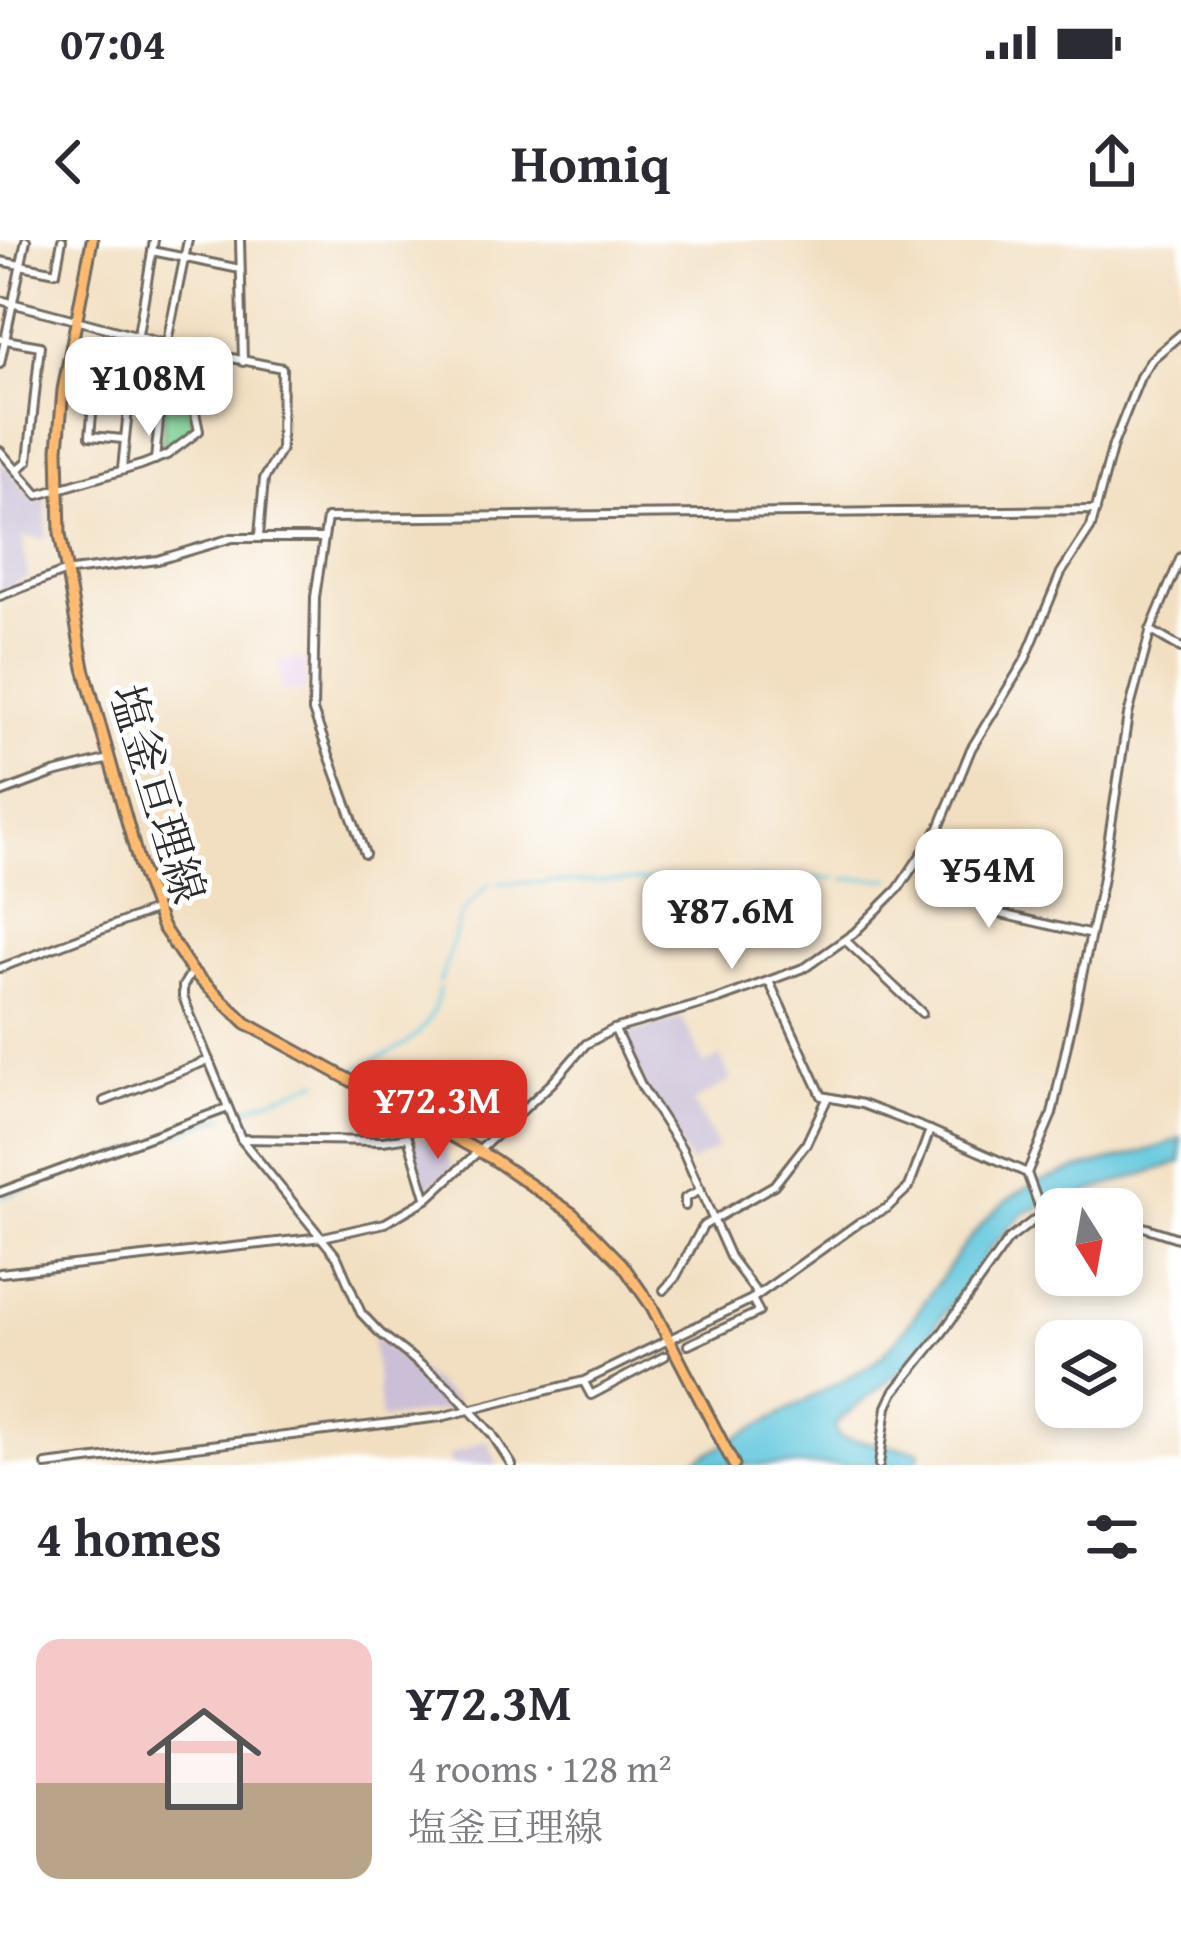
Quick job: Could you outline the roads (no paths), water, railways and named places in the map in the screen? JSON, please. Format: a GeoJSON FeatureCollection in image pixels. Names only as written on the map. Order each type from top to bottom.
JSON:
{"type":"FeatureCollection","features":[{"type":"Feature","properties":{"kind":"main road","name":"塩釜亘理線"},"geometry":{"type":"LineString","coordinates":[[92,240],[63,390],[57,492],[64,572],[109,759],[155,910],[192,971],[232,1012],[541,1189],[598,1238],[642,1292],[672,1340],[734,1465]]}},
{"type":"Feature","properties":{"kind":"street"},"geometry":{"type":"LineString","coordinates":[[0,364],[26,240]]}},
{"type":"Feature","properties":{"kind":"street"},"geometry":{"type":"LineString","coordinates":[[0,261],[56,272],[62,240]]}},
{"type":"Feature","properties":{"kind":"street"},"geometry":{"type":"LineString","coordinates":[[122,469],[137,334],[154,240]]}},
{"type":"Feature","properties":{"kind":"street"},"geometry":{"type":"LineString","coordinates":[[167,343],[188,240]]}},
{"type":"Feature","properties":{"kind":"street"},"geometry":{"type":"LineString","coordinates":[[240,240],[243,362]]}},
{"type":"Feature","properties":{"kind":"street"},"geometry":{"type":"LineString","coordinates":[[152,251],[240,268]]}},
{"type":"Feature","properties":{"kind":"street"},"geometry":{"type":"LineString","coordinates":[[0,300],[182,348],[282,368],[280,450],[264,479],[259,536]]}},
{"type":"Feature","properties":{"kind":"street"},"geometry":{"type":"LineString","coordinates":[[0,1273],[323,1237],[385,1223],[427,1199],[552,1083],[586,1044],[614,1029],[817,962],[845,940],[890,898],[939,828],[972,748],[1024,662],[1055,584],[1087,534],[1113,445],[1140,377],[1181,334]]}},
{"type":"Feature","properties":{"kind":"street"},"geometry":{"type":"LineString","coordinates":[[2,339],[40,346],[28,461],[16,470]]}},
{"type":"Feature","properties":{"kind":"street"},"geometry":{"type":"LineString","coordinates":[[0,451],[38,496],[155,460],[199,431],[182,348]]}},
{"type":"Feature","properties":{"kind":"street"},"geometry":{"type":"LineString","coordinates":[[124,439],[90,436],[97,360],[190,390]]}},
{"type":"Feature","properties":{"kind":"street"},"geometry":{"type":"LineString","coordinates":[[155,460],[163,381]]}},
{"type":"Feature","properties":{"kind":"street"},"geometry":{"type":"LineString","coordinates":[[364,854],[313,711],[315,597],[327,518],[1096,510]]}},
{"type":"Feature","properties":{"kind":"street"},"geometry":{"type":"LineString","coordinates":[[0,596],[64,572],[158,560],[215,542],[259,536],[322,538]]}},
{"type":"Feature","properties":{"kind":"street"},"geometry":{"type":"LineString","coordinates":[[1035,1195],[1027,1173],[1051,1115],[1102,883],[1128,715],[1150,630],[1181,557]]}},
{"type":"Feature","properties":{"kind":"street"},"geometry":{"type":"LineString","coordinates":[[1150,630],[1181,648]]}},
{"type":"Feature","properties":{"kind":"street"},"geometry":{"type":"LineString","coordinates":[[0,793],[109,759]]}},
{"type":"Feature","properties":{"kind":"street"},"geometry":{"type":"LineString","coordinates":[[920,857],[1001,914],[1089,934]]}},
{"type":"Feature","properties":{"kind":"street"},"geometry":{"type":"LineString","coordinates":[[0,968],[155,910]]}},
{"type":"Feature","properties":{"kind":"street"},"geometry":{"type":"LineString","coordinates":[[845,940],[922,1013]]}},
{"type":"Feature","properties":{"kind":"street"},"geometry":{"type":"LineString","coordinates":[[192,971],[183,986],[184,997],[241,1139],[337,1257],[368,1323],[449,1387],[512,1465]]}},
{"type":"Feature","properties":{"kind":"street"},"geometry":{"type":"LineString","coordinates":[[769,981],[812,1077],[827,1099],[862,1104],[1027,1173]]}},
{"type":"Feature","properties":{"kind":"street"},"geometry":{"type":"LineString","coordinates":[[614,1029],[642,1087],[682,1149],[759,1312],[688,1345]]}},
{"type":"Feature","properties":{"kind":"street"},"geometry":{"type":"LineString","coordinates":[[104,1101],[208,1060]]}},
{"type":"Feature","properties":{"kind":"street"},"geometry":{"type":"LineString","coordinates":[[664,1289],[714,1217],[774,1185],[806,1144],[827,1099]]}},
{"type":"Feature","properties":{"kind":"street"},"geometry":{"type":"LineString","coordinates":[[0,1192],[228,1108]]}},
{"type":"Feature","properties":{"kind":"street"},"geometry":{"type":"LineString","coordinates":[[46,1465],[441,1417],[584,1381],[755,1296],[901,1198],[930,1130]]}},
{"type":"Feature","properties":{"kind":"street"},"geometry":{"type":"LineString","coordinates":[[241,1139],[382,1141],[408,1137],[427,1199]]}},
{"type":"Feature","properties":{"kind":"street"},"geometry":{"type":"LineString","coordinates":[[685,1206],[686,1198],[701,1190]]}},
{"type":"Feature","properties":{"kind":"street"},"geometry":{"type":"LineString","coordinates":[[879,1465],[894,1392],[1008,1240],[1035,1219]]}},
{"type":"Feature","properties":{"kind":"street"},"geometry":{"type":"LineString","coordinates":[[1143,1227],[1181,1239]]}},
{"type":"Feature","properties":{"kind":"street"},"geometry":{"type":"LineString","coordinates":[[584,1381],[591,1395],[665,1356]]}},
{"type":"Feature","properties":{"kind":"water"},"geometry":{"type":"Polygon","coordinates":[[[1181,1138],[1181,1162],[1100,1188],[1035,1188],[1035,1209],[1025,1212],[994,1244],[908,1364],[836,1423],[841,1438],[920,1451],[917,1465],[686,1465],[873,1364],[910,1323],[976,1230],[1015,1195],[1052,1177],[1181,1138]]]}},
{"type":"Feature","properties":{"kind":"waterway"},"geometry":{"type":"LineString","coordinates":[[499,883],[835,878]]}},
{"type":"Feature","properties":{"kind":"waterway"},"geometry":{"type":"LineString","coordinates":[[844,879],[891,879]]}},
{"type":"Feature","properties":{"kind":"waterway"},"geometry":{"type":"LineString","coordinates":[[440,982],[461,914],[490,883]]}},
{"type":"Feature","properties":{"kind":"waterway"},"geometry":{"type":"LineString","coordinates":[[355,1069],[397,1049],[420,1031],[429,1020],[439,989]]}},
{"type":"Feature","properties":{"kind":"waterway"},"geometry":{"type":"LineString","coordinates":[[237,1112],[319,1081]]}},
{"type":"Feature","properties":{"kind":"waterway"},"geometry":{"type":"LineString","coordinates":[[0,1198],[225,1116]]}}]}
